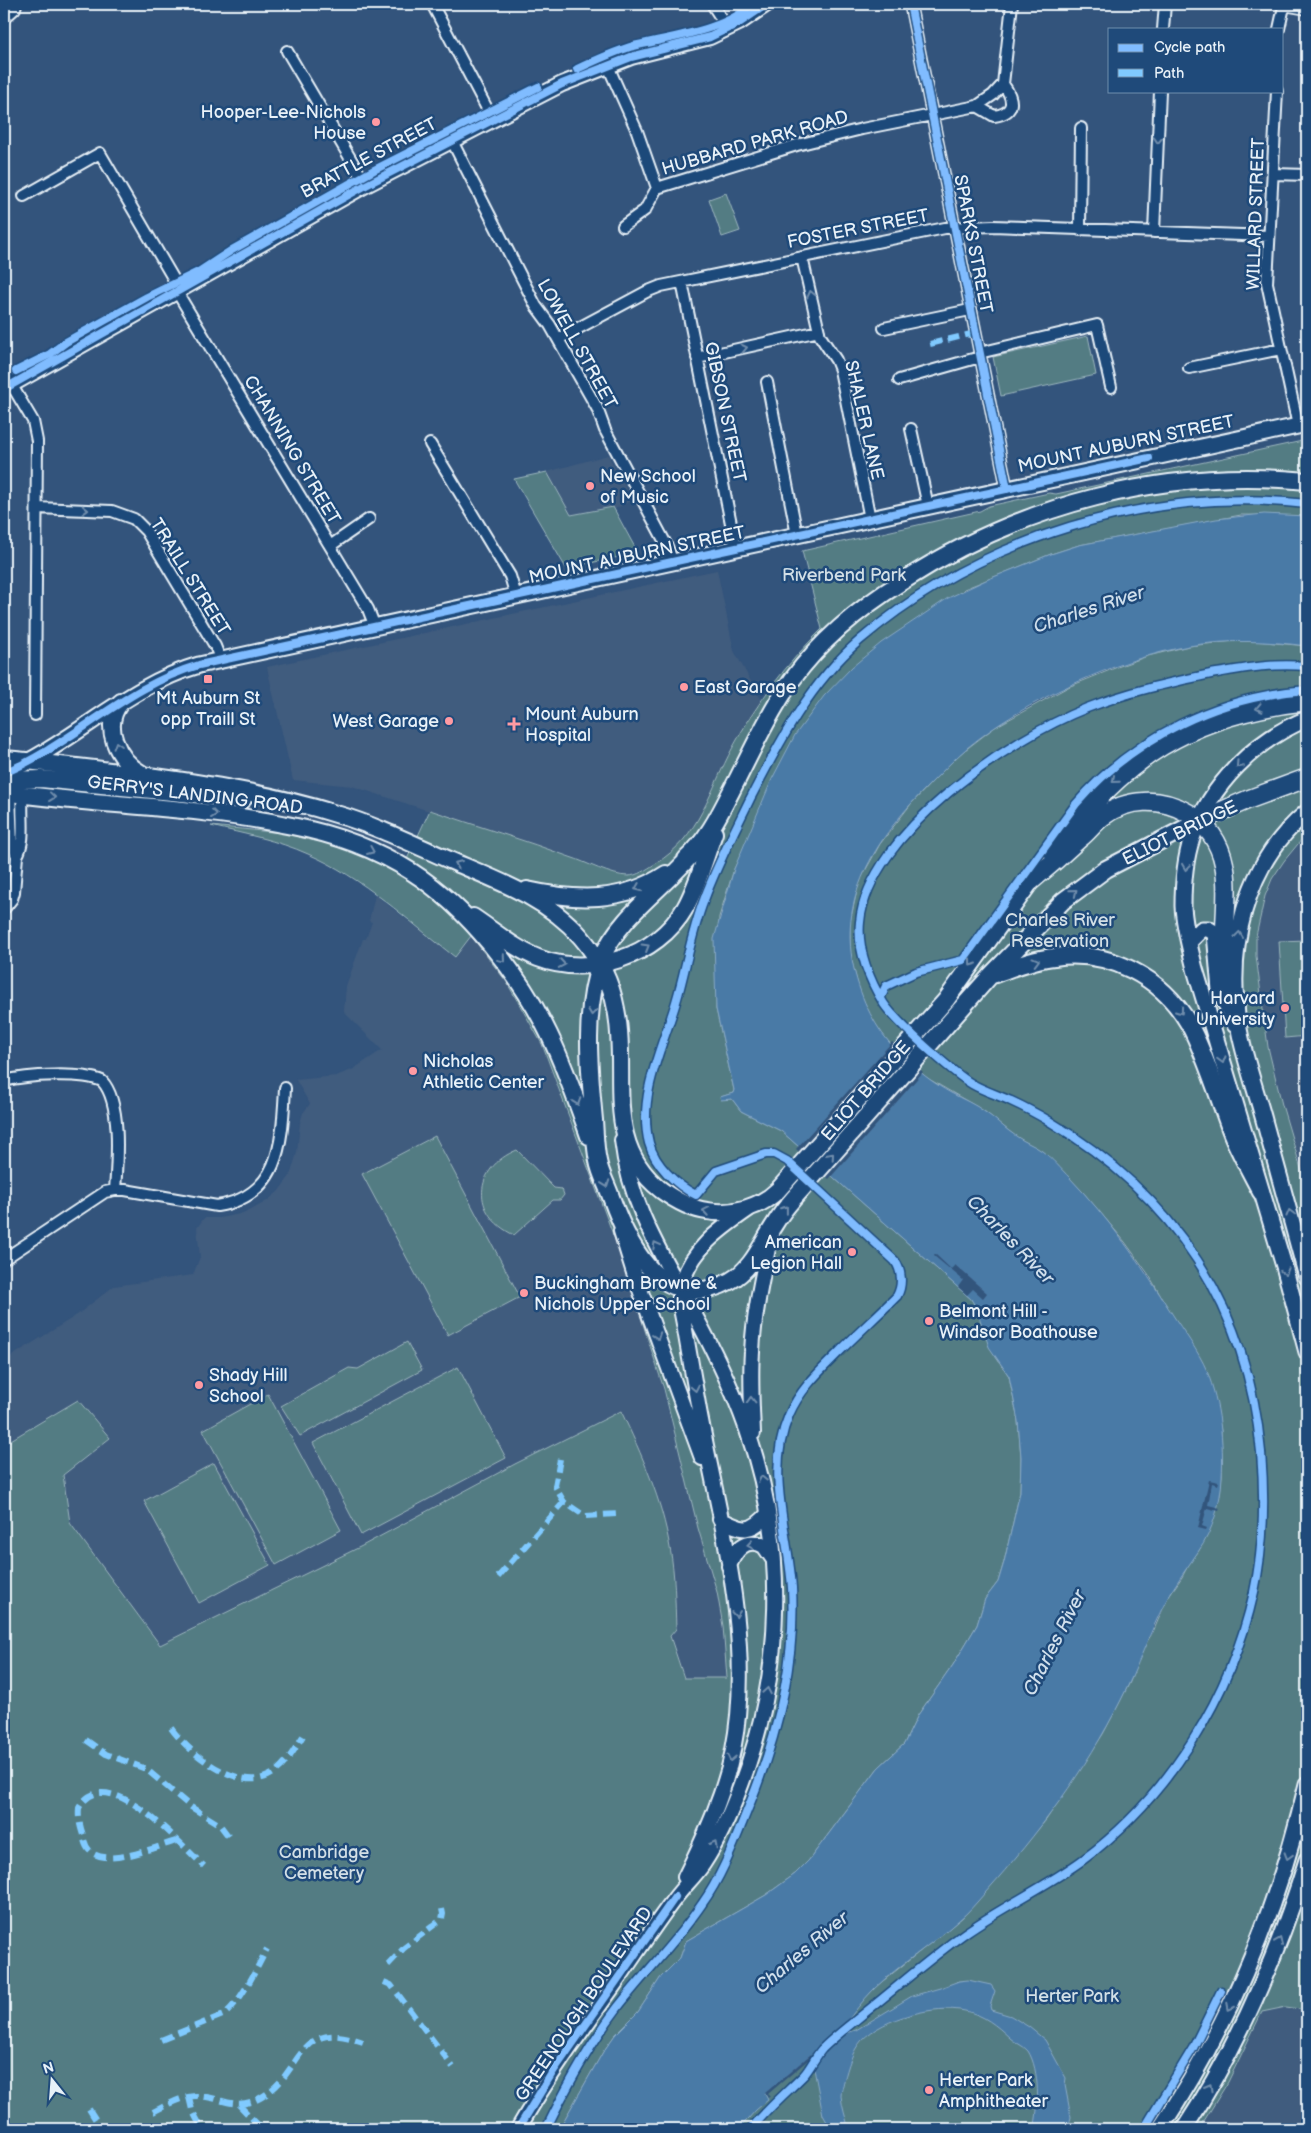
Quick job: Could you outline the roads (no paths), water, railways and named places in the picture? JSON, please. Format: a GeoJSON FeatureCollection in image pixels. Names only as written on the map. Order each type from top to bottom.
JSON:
{"type":"FeatureCollection","features":[{"type":"Feature","properties":{"kind":"highway"},"geometry":{"type":"LineString","coordinates":[[503,883],[557,896],[578,898],[605,897],[635,890],[655,881],[693,853],[724,806],[773,711],[792,680],[812,655],[865,607],[941,557],[986,535],[1036,515],[1080,500],[1120,491],[1159,484],[1220,479],[1260,478],[1307,481]]}},
{"type":"Feature","properties":{"kind":"highway","name":"ELIOT BRIDGE"},"geometry":{"type":"LineString","coordinates":[[621,1107],[623,1130],[631,1155],[641,1170],[664,1192],[683,1204],[707,1211],[730,1212],[754,1206],[770,1198],[951,993],[1031,881],[1095,799],[1150,753],[1187,732],[1256,708],[1307,701]]}},
{"type":"Feature","properties":{"kind":"highway"},"geometry":{"type":"LineString","coordinates":[[121,702],[115,709],[112,719],[117,748],[130,767],[149,776]]}},
{"type":"Feature","properties":{"kind":"highway","name":"GERRY'S LANDING ROAD"},"geometry":{"type":"LineString","coordinates":[[4,759],[247,790],[324,810],[364,824],[503,883],[535,899],[559,915],[580,936],[600,964],[612,990],[618,1016],[621,1107]]}},
{"type":"Feature","properties":{"kind":"highway","name":"ELIOT BRIDGE"},"geometry":{"type":"LineString","coordinates":[[680,1288],[706,1289],[721,1285],[735,1277],[753,1260],[773,1226],[799,1192],[990,976],[1044,919],[1083,885],[1138,852],[1199,821],[1247,800],[1307,778]]}},
{"type":"Feature","properties":{"kind":"highway"},"geometry":{"type":"LineString","coordinates":[[10,790],[41,779],[260,801],[324,810]]}},
{"type":"Feature","properties":{"kind":"highway","name":"GERRY'S LANDING ROAD"},"geometry":{"type":"LineString","coordinates":[[10,790],[234,817],[312,830],[350,842],[413,872],[466,918],[503,960],[534,1006],[565,1070],[598,1162]]}},
{"type":"Feature","properties":{"kind":"highway"},"geometry":{"type":"LineString","coordinates":[[1031,881],[1102,817],[1120,806],[1140,802],[1161,802],[1181,809],[1199,821],[1216,842],[1223,860],[1226,883],[1226,949],[1236,1004]]}},
{"type":"Feature","properties":{"kind":"highway"},"geometry":{"type":"LineString","coordinates":[[445,898],[519,948],[538,958],[569,966],[600,964],[644,949],[660,937],[676,921],[689,902],[724,806]]}},
{"type":"Feature","properties":{"kind":"highway","name":"GREENOUGH BOULEVARD"},"geometry":{"type":"LineString","coordinates":[[614,1206],[598,1162],[590,1079],[589,1049],[593,997],[600,964],[609,944],[623,924],[669,880],[693,853]]}},
{"type":"Feature","properties":{"kind":"highway"},"geometry":{"type":"LineString","coordinates":[[990,976],[1043,959],[1079,956],[1120,964],[1138,973],[1156,986],[1177,1007],[1190,1025],[1233,1137],[1261,1192]]}},
{"type":"Feature","properties":{"kind":"highway"},"geometry":{"type":"LineString","coordinates":[[614,1206],[629,1241],[646,1266],[664,1281],[680,1288]]}},
{"type":"Feature","properties":{"kind":"main road","name":"BRATTLE STREET"},"geometry":{"type":"LineString","coordinates":[[8,387],[100,333],[366,185],[562,84],[645,53],[700,40],[728,29],[767,4]]}},
{"type":"Feature","properties":{"kind":"main road"},"geometry":{"type":"LineString","coordinates":[[1288,4],[1307,7]]}},
{"type":"Feature","properties":{"kind":"main road","name":"MOUNT AUBURN STREET"},"geometry":{"type":"LineString","coordinates":[[4,774],[60,744],[121,702],[168,676],[191,668],[1303,425]]}},
{"type":"Feature","properties":{"kind":"main road"},"geometry":{"type":"LineString","coordinates":[[1307,719],[1271,737],[1244,759],[1217,792],[1199,821],[1190,845],[1184,880],[1184,915],[1189,942],[1307,1352]]}},
{"type":"Feature","properties":{"kind":"main road"},"geometry":{"type":"LineString","coordinates":[[1307,812],[1291,827],[1269,855],[1247,899],[1241,919],[1235,972],[1236,1004],[1241,1036],[1307,1277]]}},
{"type":"Feature","properties":{"kind":"main road"},"geometry":{"type":"LineString","coordinates":[[1189,942],[1202,929],[1215,933],[1220,990],[1225,1006],[1241,1036]]}},
{"type":"Feature","properties":{"kind":"main road","name":"GREENOUGH BOULEVARD"},"geometry":{"type":"LineString","coordinates":[[518,2129],[559,2063],[675,1897],[702,1865],[719,1834],[740,1787],[756,1740],[767,1695],[773,1654],[776,1599],[774,1562],[768,1514],[753,1449],[732,1390],[650,1234],[630,1182],[622,1140],[621,1107]]}},
{"type":"Feature","properties":{"kind":"main road","name":"GREENOUGH BOULEVARD"},"geometry":{"type":"LineString","coordinates":[[614,1206],[633,1271],[715,1495]]}},
{"type":"Feature","properties":{"kind":"main road"},"geometry":{"type":"LineString","coordinates":[[680,1288],[690,1265],[706,1242],[720,1229],[754,1206]]}},
{"type":"Feature","properties":{"kind":"main road","name":"GREENOUGH BOULEVARD"},"geometry":{"type":"LineString","coordinates":[[753,1449],[751,1375],[753,1336],[759,1291],[773,1226]]}},
{"type":"Feature","properties":{"kind":"main road","name":"GREENOUGH BOULEVARD"},"geometry":{"type":"LineString","coordinates":[[675,1897],[716,1809],[734,1743],[739,1710],[740,1653],[729,1566],[688,1347],[680,1288]]}},
{"type":"Feature","properties":{"kind":"main road"},"geometry":{"type":"LineString","coordinates":[[720,1519],[740,1529],[748,1529],[756,1526],[768,1514]]}},
{"type":"Feature","properties":{"kind":"main road"},"geometry":{"type":"LineString","coordinates":[[729,1566],[735,1552],[740,1547],[750,1543],[764,1546],[774,1562]]}},
{"type":"Feature","properties":{"kind":"main road"},"geometry":{"type":"LineString","coordinates":[[1160,2129],[1210,2047],[1246,1971],[1288,1857],[1307,1784]]}},
{"type":"Feature","properties":{"kind":"main road"},"geometry":{"type":"LineString","coordinates":[[1184,2129],[1221,2065],[1254,2001],[1284,1930],[1307,1860]]}},
{"type":"Feature","properties":{"kind":"street"},"geometry":{"type":"LineString","coordinates":[[4,18],[15,4]]}},
{"type":"Feature","properties":{"kind":"street"},"geometry":{"type":"LineString","coordinates":[[432,4],[493,120]]}},
{"type":"Feature","properties":{"kind":"street"},"geometry":{"type":"LineString","coordinates":[[712,4],[728,29]]}},
{"type":"Feature","properties":{"kind":"street","name":"SPARKS STREET"},"geometry":{"type":"LineString","coordinates":[[910,4],[1007,489]]}},
{"type":"Feature","properties":{"kind":"street"},"geometry":{"type":"LineString","coordinates":[[1003,84],[1009,92],[1011,99],[1008,112],[1003,115],[994,116],[977,106],[1003,84],[1012,4]]}},
{"type":"Feature","properties":{"kind":"street"},"geometry":{"type":"LineString","coordinates":[[1164,28],[1165,4]]}},
{"type":"Feature","properties":{"kind":"street"},"geometry":{"type":"LineString","coordinates":[[1279,28],[1283,11],[1288,4]]}},
{"type":"Feature","properties":{"kind":"street"},"geometry":{"type":"LineString","coordinates":[[287,51],[366,185]]}},
{"type":"Feature","properties":{"kind":"street","name":"HUBBARD PARK ROAD"},"geometry":{"type":"LineString","coordinates":[[608,66],[637,131],[657,188],[797,145],[862,129],[977,106]]}},
{"type":"Feature","properties":{"kind":"street"},"geometry":{"type":"LineString","coordinates":[[1154,232],[1160,92]]}},
{"type":"Feature","properties":{"kind":"street","name":"WILLARD STREET"},"geometry":{"type":"LineString","coordinates":[[1277,92],[1268,288],[1281,349],[1303,425]]}},
{"type":"Feature","properties":{"kind":"street"},"geometry":{"type":"LineString","coordinates":[[1080,230],[1081,128]]}},
{"type":"Feature","properties":{"kind":"street","name":"LOWELL STREET"},"geometry":{"type":"LineString","coordinates":[[452,141],[536,306],[558,339],[597,408],[606,430],[669,550],[673,562]]}},
{"type":"Feature","properties":{"kind":"street","name":"CHANNING STREET"},"geometry":{"type":"LineString","coordinates":[[24,196],[100,153],[178,291],[368,609],[375,627]]}},
{"type":"Feature","properties":{"kind":"street"},"geometry":{"type":"LineString","coordinates":[[1274,174],[1307,175]]}},
{"type":"Feature","properties":{"kind":"street"},"geometry":{"type":"LineString","coordinates":[[623,226],[645,210],[657,188]]}},
{"type":"Feature","properties":{"kind":"street","name":"FOSTER STREET"},"geometry":{"type":"LineString","coordinates":[[558,339],[651,290],[802,257],[955,227],[993,226],[1269,236]]}},
{"type":"Feature","properties":{"kind":"street","name":"SHALER LANE"},"geometry":{"type":"LineString","coordinates":[[802,257],[821,340],[836,360],[840,370],[870,519]]}},
{"type":"Feature","properties":{"kind":"street","name":"GIBSON STREET"},"geometry":{"type":"LineString","coordinates":[[682,282],[736,548]]}},
{"type":"Feature","properties":{"kind":"street"},"geometry":{"type":"LineString","coordinates":[[884,328],[970,310]]}},
{"type":"Feature","properties":{"kind":"street"},"geometry":{"type":"LineString","coordinates":[[899,380],[979,355],[1097,326],[1111,387]]}},
{"type":"Feature","properties":{"kind":"street"},"geometry":{"type":"LineString","coordinates":[[697,358],[819,331]]}},
{"type":"Feature","properties":{"kind":"street"},"geometry":{"type":"LineString","coordinates":[[1189,368],[1281,349]]}},
{"type":"Feature","properties":{"kind":"street"},"geometry":{"type":"LineString","coordinates":[[4,371],[8,387],[33,421],[36,430],[35,715]]}},
{"type":"Feature","properties":{"kind":"street"},"geometry":{"type":"LineString","coordinates":[[767,382],[797,535]]}},
{"type":"Feature","properties":{"kind":"street"},"geometry":{"type":"LineString","coordinates":[[911,428],[928,506]]}},
{"type":"Feature","properties":{"kind":"street"},"geometry":{"type":"LineString","coordinates":[[430,444],[510,576],[516,596]]}},
{"type":"Feature","properties":{"kind":"street","name":"TRAILL STREET"},"geometry":{"type":"LineString","coordinates":[[37,508],[112,511],[124,514],[138,523],[150,537],[215,646],[221,660]]}},
{"type":"Feature","properties":{"kind":"street"},"geometry":{"type":"LineString","coordinates":[[330,546],[369,519]]}},
{"type":"Feature","properties":{"kind":"street"},"geometry":{"type":"LineString","coordinates":[[4,908],[12,899],[14,892],[17,856],[12,845],[10,790]]}},
{"type":"Feature","properties":{"kind":"street"},"geometry":{"type":"LineString","coordinates":[[4,1081],[16,1078],[79,1076],[102,1081],[114,1102],[116,1144],[115,1190]]}},
{"type":"Feature","properties":{"kind":"street"},"geometry":{"type":"LineString","coordinates":[[4,1259],[97,1195],[115,1190],[217,1206],[248,1196],[268,1177],[276,1159],[283,1118],[284,1088]]}},
{"type":"Feature","properties":{"kind":"water","name":"Charles River"},"geometry":{"type":"Polygon","coordinates":[[[1264,514],[1307,516],[1307,646],[1263,642],[1233,642],[1189,646],[1161,652],[1072,684],[1016,714],[961,753],[925,789],[890,829],[864,873],[856,896],[851,921],[851,946],[855,973],[873,1019],[886,1039],[903,1057],[932,1081],[977,1106],[1022,1140],[1046,1154],[1084,1194],[1136,1259],[1195,1348],[1207,1371],[1218,1410],[1222,1437],[1222,1477],[1218,1506],[1212,1526],[1203,1544],[1166,1601],[1127,1688],[1077,1776],[1024,1848],[976,1904],[948,1930],[894,1971],[874,1989],[843,2027],[847,2033],[856,2030],[912,1996],[959,1981],[968,1980],[991,1985],[995,1991],[990,2006],[991,2010],[1011,2016],[1045,2040],[1066,2078],[1065,2085],[1071,2117],[1068,2129],[1034,2129],[1037,2111],[1035,2068],[1028,2051],[1024,2047],[984,2018],[965,2011],[939,2009],[896,2019],[883,2025],[862,2040],[851,2059],[841,2092],[842,2104],[849,2129],[831,2129],[823,2115],[814,2069],[806,2065],[838,2032],[765,2094],[768,2100],[739,2129],[559,2129],[603,2052],[615,2035],[638,2012],[661,1977],[680,1958],[686,1941],[766,1895],[795,1874],[809,1860],[878,1768],[904,1744],[918,1715],[953,1665],[977,1625],[985,1599],[998,1582],[1020,1492],[1021,1457],[1018,1421],[1009,1376],[989,1347],[976,1307],[971,1299],[781,1131],[741,1111],[732,1099],[721,1100],[720,1097],[733,1093],[734,1090],[716,1009],[714,939],[734,869],[772,779],[795,735],[824,696],[852,667],[881,643],[948,598],[986,580],[1079,545],[1216,519],[1264,514]]]}},
{"type":"Feature","properties":{"kind":"place","name":"Hooper-Lee-Nichols House"},"geometry":{"type":"Point","coordinates":[376,122]}},
{"type":"Feature","properties":{"kind":"place","name":"New School of Music"},"geometry":{"type":"Point","coordinates":[590,486]}},
{"type":"Feature","properties":{"kind":"place","name":"Mt Auburn St opp Traill St"},"geometry":{"type":"Point","coordinates":[208,679]}},
{"type":"Feature","properties":{"kind":"place","name":"East Garage"},"geometry":{"type":"Point","coordinates":[684,687]}},
{"type":"Feature","properties":{"kind":"place","name":"West Garage"},"geometry":{"type":"Point","coordinates":[449,721]}},
{"type":"Feature","properties":{"kind":"place","name":"Mount Auburn Hospital"},"geometry":{"type":"Point","coordinates":[514,724]}},
{"type":"Feature","properties":{"kind":"place","name":"Harvard University"},"geometry":{"type":"Point","coordinates":[1285,1008]}},
{"type":"Feature","properties":{"kind":"place","name":"Nicholas Athletic Center"},"geometry":{"type":"Point","coordinates":[413,1071]}},
{"type":"Feature","properties":{"kind":"place","name":"American Legion Hall"},"geometry":{"type":"Point","coordinates":[852,1252]}},
{"type":"Feature","properties":{"kind":"place","name":"Buckingham Browne & Nichols Upper School"},"geometry":{"type":"Point","coordinates":[524,1293]}},
{"type":"Feature","properties":{"kind":"place","name":"Belmont Hill - Windsor Boathouse"},"geometry":{"type":"Point","coordinates":[929,1321]}},
{"type":"Feature","properties":{"kind":"place","name":"Shady Hill School"},"geometry":{"type":"Point","coordinates":[199,1385]}},
{"type":"Feature","properties":{"kind":"place","name":"Herter Park Amphitheater"},"geometry":{"type":"Point","coordinates":[929,2090]}},
{"type":"Feature","properties":{"kind":"park label","name":"Riverbend Park"},"geometry":{"type":"Point","coordinates":[844,575]}},
{"type":"Feature","properties":{"kind":"park label","name":"Charles River Reservation"},"geometry":{"type":"Point","coordinates":[1060,930]}},
{"type":"Feature","properties":{"kind":"park label","name":"Cambridge Cemetery"},"geometry":{"type":"Point","coordinates":[324,1862]}},
{"type":"Feature","properties":{"kind":"park label","name":"Herter Park"},"geometry":{"type":"Point","coordinates":[1072,1996]}}]}
